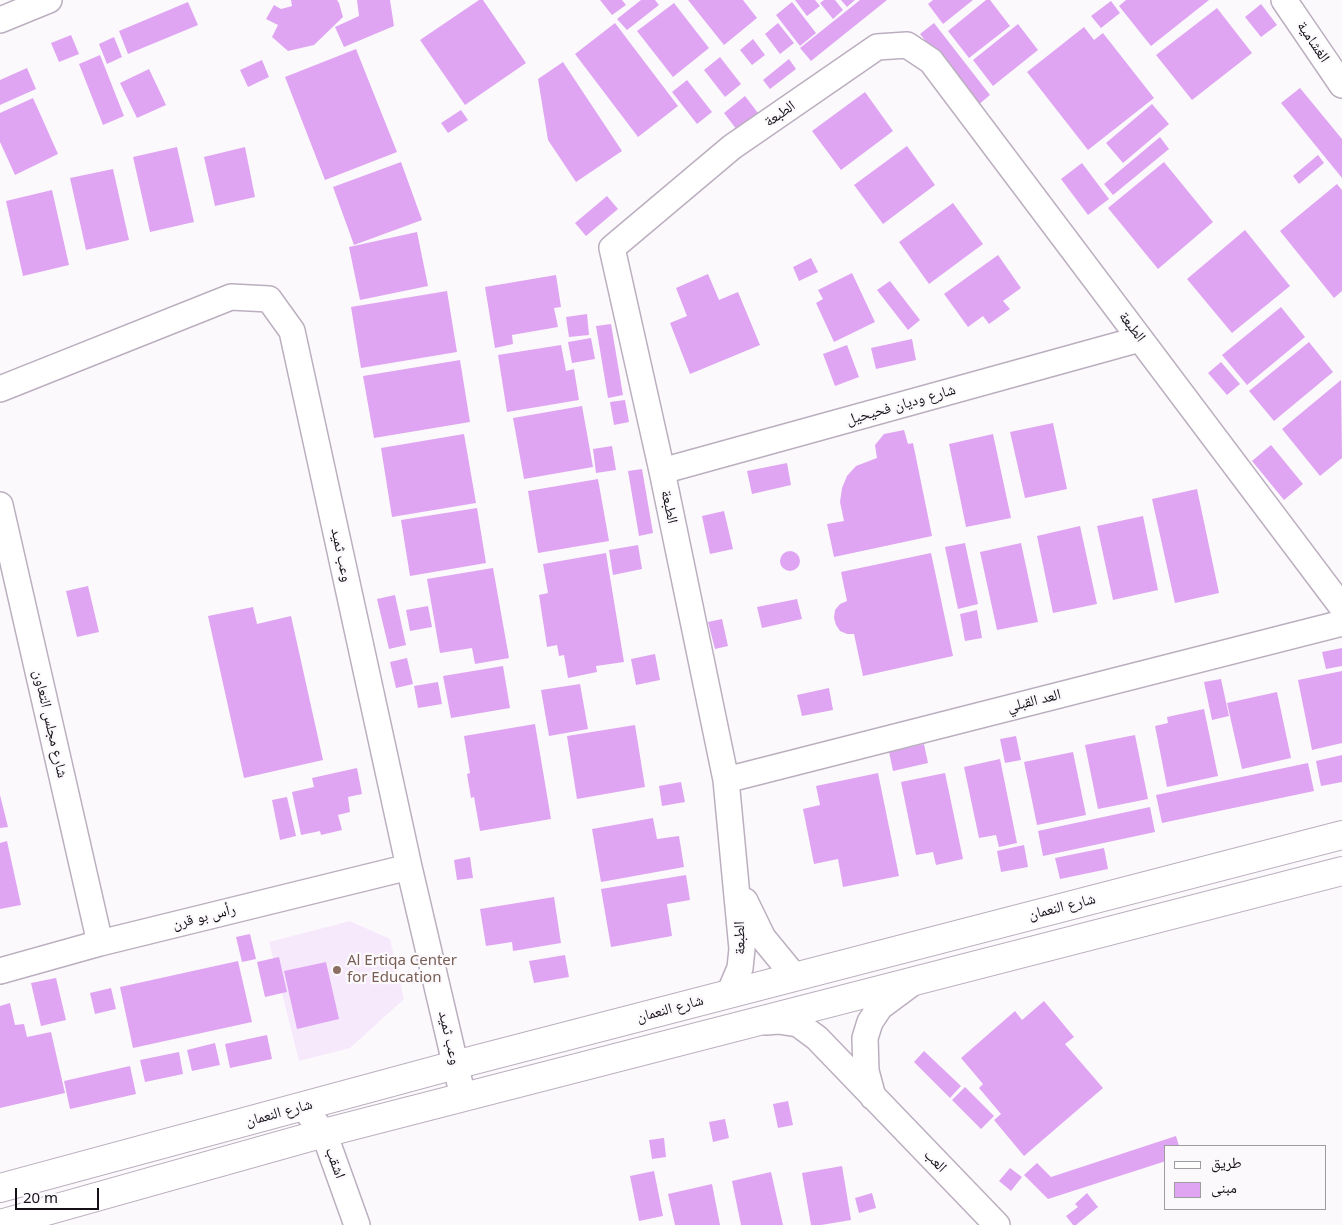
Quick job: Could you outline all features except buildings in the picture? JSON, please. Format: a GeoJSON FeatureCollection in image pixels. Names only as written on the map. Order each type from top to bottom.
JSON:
{"type":"FeatureCollection","features":[{"type":"Feature","properties":{"kind":"street"},"geometry":{"type":"LineString","coordinates":[[0,20],[49,0]]}},
{"type":"Feature","properties":{"kind":"street","name":"الغشامية"},"geometry":{"type":"LineString","coordinates":[[1284,0],[1340,79]]}},
{"type":"Feature","properties":{"kind":"street","name":"الطبعة"},"geometry":{"type":"LineString","coordinates":[[729,994],[740,968],[742,948],[726,780],[662,471],[612,248],[732,146],[877,47],[907,45],[931,60],[1342,607]]}},
{"type":"Feature","properties":{"kind":"street","name":"وعب ثميد"},"geometry":{"type":"LineString","coordinates":[[0,390],[231,297],[269,300],[292,331],[409,867],[463,1097]]}},
{"type":"Feature","properties":{"kind":"street","name":"شارع وديان فحيحيل"},"geometry":{"type":"LineString","coordinates":[[662,471],[1140,339]]}},
{"type":"Feature","properties":{"kind":"street","name":"شارع مجلس التعاون"},"geometry":{"type":"LineString","coordinates":[[0,505],[100,943]]}},
{"type":"Feature","properties":{"kind":"street","name":"العد القبلي"},"geometry":{"type":"LineString","coordinates":[[726,780],[1342,623]]}},
{"type":"Feature","properties":{"kind":"street","name":"شارع النعمان"},"geometry":{"type":"LineString","coordinates":[[0,1188],[455,1066],[1342,835]]}},
{"type":"Feature","properties":{"kind":"street","name":"رأس بو قرن"},"geometry":{"type":"LineString","coordinates":[[0,971],[100,943],[409,867]]}},
{"type":"Feature","properties":{"kind":"street","name":"شارع النعمان"},"geometry":{"type":"LineString","coordinates":[[0,1224],[324,1133],[753,1022],[911,984],[1342,871]]}},
{"type":"Feature","properties":{"kind":"street","name":"الطبعة"},"geometry":{"type":"LineString","coordinates":[[736,880],[763,938],[795,977]]}},
{"type":"Feature","properties":{"kind":"street","name":"العب"},"geometry":{"type":"LineString","coordinates":[[873,1097],[866,1071],[865,1038],[870,1022],[880,1007],[911,984]]}},
{"type":"Feature","properties":{"kind":"street","name":"العب"},"geometry":{"type":"LineString","coordinates":[[753,1022],[778,1021],[798,1024],[817,1038],[997,1225]]}},
{"type":"Feature","properties":{"kind":"street","name":"اشقب"},"geometry":{"type":"LineString","coordinates":[[303,1107],[324,1133],[357,1225]]}},
{"type":"Feature","properties":{"kind":"shaded area","name":"Al Ertiqa Center for Education"},"geometry":{"type":"Polygon","coordinates":[[[350,921],[390,939],[404,999],[350,1048],[299,1061],[269,942],[350,921]]]}},
{"type":"Feature","properties":{"kind":"place","name":"Al Ertiqa Center for Education"},"geometry":{"type":"Point","coordinates":[337,970]}}]}
